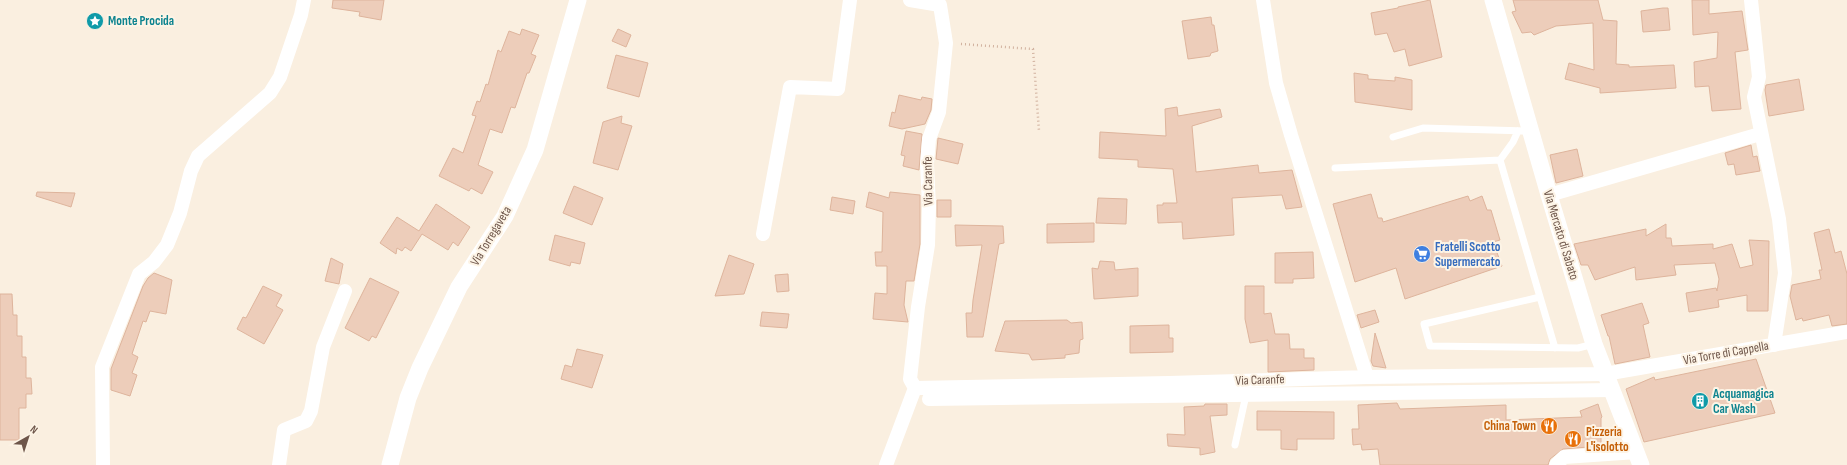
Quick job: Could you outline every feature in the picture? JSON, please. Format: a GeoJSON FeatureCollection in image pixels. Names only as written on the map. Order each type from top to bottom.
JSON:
{"type":"FeatureCollection","features":[{"type":"Feature","properties":{"kind":"street"},"geometry":{"type":"LineString","coordinates":[[103,465],[102,368],[139,274],[154,262],[167,245],[180,212],[191,171],[198,156],[270,93],[280,77],[301,15],[304,0]]}},
{"type":"Feature","properties":{"kind":"street","name":"Via Torregaveta"},"geometry":{"type":"LineString","coordinates":[[390,465],[408,398],[420,368],[459,287],[505,216],[535,150],[578,0]]}},
{"type":"Feature","properties":{"kind":"street"},"geometry":{"type":"LineString","coordinates":[[763,234],[790,88],[838,89],[850,0]]}},
{"type":"Feature","properties":{"kind":"street","name":"Via Caranfe"},"geometry":{"type":"LineString","coordinates":[[910,0],[940,5],[946,43],[939,112],[929,139],[927,164],[929,206],[928,245],[918,307],[910,379],[915,388],[1169,384],[1367,376],[1605,374]]}},
{"type":"Feature","properties":{"kind":"street"},"geometry":{"type":"LineString","coordinates":[[1263,0],[1276,83],[1280,98],[1367,376]]}},
{"type":"Feature","properties":{"kind":"street","name":"Via Mercato di Sabato"},"geometry":{"type":"LineString","coordinates":[[1493,0],[1524,131],[1549,195],[1594,344],[1639,459]]}},
{"type":"Feature","properties":{"kind":"street"},"geometry":{"type":"LineString","coordinates":[[1751,0],[1759,77],[1754,97],[1760,134],[1779,219],[1785,273],[1774,345]]}},
{"type":"Feature","properties":{"kind":"street"},"geometry":{"type":"LineString","coordinates":[[1549,195],[1760,134]]}},
{"type":"Feature","properties":{"kind":"street"},"geometry":{"type":"LineString","coordinates":[[279,465],[284,430],[306,421],[311,411],[323,347],[345,291]]}},
{"type":"Feature","properties":{"kind":"street","name":"Via Torre di Cappella"},"geometry":{"type":"LineString","coordinates":[[1605,374],[1847,332]]}},
{"type":"Feature","properties":{"kind":"street"},"geometry":{"type":"LineString","coordinates":[[886,465],[915,388]]}},
{"type":"Feature","properties":{"kind":"street"},"geometry":{"type":"LineString","coordinates":[[929,399],[1612,390]]}},
{"type":"Feature","properties":{"kind":"street"},"geometry":{"type":"LineString","coordinates":[[1556,465],[1564,457],[1639,459]]}},
{"type":"Feature","properties":{"kind":"lane"},"geometry":{"type":"LineString","coordinates":[[1393,137],[1424,128],[1524,131]]}},
{"type":"Feature","properties":{"kind":"lane"},"geometry":{"type":"LineString","coordinates":[[1524,131],[1512,142],[1500,160],[1555,348]]}},
{"type":"Feature","properties":{"kind":"lane"},"geometry":{"type":"LineString","coordinates":[[1335,168],[1500,160]]}},
{"type":"Feature","properties":{"kind":"lane"},"geometry":{"type":"LineString","coordinates":[[1540,297],[1424,324],[1430,346],[1578,348],[1594,344]]}},
{"type":"Feature","properties":{"kind":"lane"},"geometry":{"type":"LineString","coordinates":[[1235,445],[1246,395]]}},
{"type":"Feature","properties":{"kind":"path"},"geometry":{"type":"LineString","coordinates":[[946,43],[1033,49],[1039,131]]}},
{"type":"Feature","properties":{"kind":"building"},"geometry":{"type":"Polygon","coordinates":[[[333,0],[384,0],[381,20],[359,16],[360,12],[332,8],[333,0]]]}},
{"type":"Feature","properties":{"kind":"building"},"geometry":{"type":"Polygon","coordinates":[[[1430,0],[1442,57],[1409,66],[1405,49],[1394,52],[1387,33],[1375,35],[1371,13],[1430,0]]]}},
{"type":"Feature","properties":{"kind":"building"},"geometry":{"type":"Polygon","coordinates":[[[1513,0],[1598,0],[1603,20],[1617,21],[1616,64],[1629,65],[1629,67],[1674,65],[1676,88],[1600,93],[1600,88],[1565,79],[1569,63],[1594,70],[1593,23],[1556,26],[1534,35],[1531,32],[1522,33],[1512,12],[1516,11],[1513,0]]]}},
{"type":"Feature","properties":{"kind":"building"},"geometry":{"type":"Polygon","coordinates":[[[1692,0],[1709,0],[1709,14],[1742,11],[1748,50],[1735,52],[1741,109],[1712,111],[1709,86],[1695,87],[1694,62],[1717,58],[1718,32],[1693,35],[1692,0]]]}},
{"type":"Feature","properties":{"kind":"building"},"geometry":{"type":"Polygon","coordinates":[[[1668,8],[1670,30],[1643,32],[1641,11],[1668,8]]]}},
{"type":"Feature","properties":{"kind":"building"},"geometry":{"type":"Polygon","coordinates":[[[1211,17],[1212,25],[1214,25],[1218,51],[1211,53],[1210,56],[1188,59],[1182,21],[1211,17]]]}},
{"type":"Feature","properties":{"kind":"building"},"geometry":{"type":"Polygon","coordinates":[[[522,29],[539,35],[531,54],[536,56],[529,73],[527,73],[515,108],[511,107],[502,133],[490,129],[478,165],[493,172],[482,194],[471,188],[469,191],[439,176],[453,148],[463,153],[476,116],[472,115],[477,101],[480,102],[486,84],[488,85],[498,50],[501,52],[509,31],[520,35],[522,29]]]}},
{"type":"Feature","properties":{"kind":"building"},"geometry":{"type":"Polygon","coordinates":[[[618,29],[631,35],[626,47],[612,41],[618,29]]]}},
{"type":"Feature","properties":{"kind":"building"},"geometry":{"type":"Polygon","coordinates":[[[616,55],[648,63],[639,97],[607,88],[616,55]]]}},
{"type":"Feature","properties":{"kind":"building"},"geometry":{"type":"Polygon","coordinates":[[[1354,73],[1368,75],[1368,79],[1395,81],[1395,77],[1412,80],[1412,110],[1355,102],[1354,73]]]}},
{"type":"Feature","properties":{"kind":"building"},"geometry":{"type":"Polygon","coordinates":[[[1799,79],[1804,110],[1769,116],[1765,90],[1766,85],[1799,79]]]}},
{"type":"Feature","properties":{"kind":"building"},"geometry":{"type":"Polygon","coordinates":[[[899,95],[921,100],[922,97],[932,99],[931,110],[925,124],[902,129],[889,126],[892,112],[895,113],[899,95]]]}},
{"type":"Feature","properties":{"kind":"building"},"geometry":{"type":"Polygon","coordinates":[[[1177,107],[1178,116],[1220,109],[1222,117],[1192,126],[1196,172],[1258,165],[1259,173],[1292,170],[1302,207],[1286,209],[1282,195],[1232,198],[1234,235],[1183,239],[1182,222],[1158,223],[1157,205],[1163,205],[1163,203],[1177,203],[1173,169],[1138,167],[1138,160],[1099,158],[1100,132],[1166,136],[1165,109],[1177,107]]]}},
{"type":"Feature","properties":{"kind":"building"},"geometry":{"type":"Polygon","coordinates":[[[622,116],[621,123],[632,126],[618,170],[593,163],[603,122],[622,116]]]}},
{"type":"Feature","properties":{"kind":"building"},"geometry":{"type":"Polygon","coordinates":[[[906,131],[922,134],[919,170],[903,166],[905,156],[901,155],[906,131]]]}},
{"type":"Feature","properties":{"kind":"building"},"geometry":{"type":"Polygon","coordinates":[[[938,138],[963,144],[958,164],[936,159],[938,138]]]}},
{"type":"Feature","properties":{"kind":"building"},"geometry":{"type":"Polygon","coordinates":[[[1751,145],[1753,157],[1757,156],[1760,171],[1736,175],[1734,164],[1728,165],[1725,153],[1751,145]]]}},
{"type":"Feature","properties":{"kind":"building"},"geometry":{"type":"Polygon","coordinates":[[[1577,149],[1583,176],[1556,183],[1550,155],[1577,149]]]}},
{"type":"Feature","properties":{"kind":"building"},"geometry":{"type":"Polygon","coordinates":[[[574,186],[603,198],[592,225],[563,213],[574,186]]]}},
{"type":"Feature","properties":{"kind":"building"},"geometry":{"type":"Polygon","coordinates":[[[37,192],[75,193],[71,207],[36,196],[37,192]]]}},
{"type":"Feature","properties":{"kind":"building"},"geometry":{"type":"Polygon","coordinates":[[[869,192],[889,198],[890,192],[920,195],[920,244],[914,281],[906,281],[904,305],[908,322],[873,319],[875,293],[887,294],[887,266],[876,266],[875,252],[882,252],[883,212],[866,207],[869,192]]]}},
{"type":"Feature","properties":{"kind":"building","name":"Fratelli Scotto Supermercato"},"geometry":{"type":"Polygon","coordinates":[[[1371,194],[1378,218],[1382,218],[1383,222],[1468,196],[1470,201],[1482,196],[1487,210],[1491,210],[1500,240],[1493,242],[1502,266],[1405,299],[1396,268],[1355,282],[1333,204],[1371,194]]]}},
{"type":"Feature","properties":{"kind":"building"},"geometry":{"type":"Polygon","coordinates":[[[832,197],[855,201],[853,214],[830,210],[832,197]]]}},
{"type":"Feature","properties":{"kind":"building"},"geometry":{"type":"Polygon","coordinates":[[[1098,198],[1127,199],[1126,224],[1096,223],[1098,198]]]}},
{"type":"Feature","properties":{"kind":"building"},"geometry":{"type":"Polygon","coordinates":[[[937,200],[951,200],[951,217],[937,217],[937,200]]]}},
{"type":"Feature","properties":{"kind":"building"},"geometry":{"type":"Polygon","coordinates":[[[436,204],[470,227],[458,246],[453,242],[448,250],[422,234],[411,251],[405,247],[402,251],[397,248],[396,254],[380,243],[397,217],[419,231],[436,204]]]}},
{"type":"Feature","properties":{"kind":"building"},"geometry":{"type":"Polygon","coordinates":[[[1094,223],[1094,242],[1047,243],[1047,224],[1094,223]]]}},
{"type":"Feature","properties":{"kind":"building"},"geometry":{"type":"Polygon","coordinates":[[[1666,224],[1666,238],[1671,238],[1672,246],[1713,244],[1713,249],[1732,244],[1740,268],[1753,265],[1749,240],[1769,241],[1768,311],[1747,311],[1747,295],[1718,300],[1719,307],[1689,312],[1686,293],[1716,288],[1717,291],[1719,279],[1715,263],[1674,265],[1676,275],[1636,280],[1635,267],[1595,280],[1588,265],[1581,265],[1574,244],[1646,229],[1646,236],[1666,224]]]}},
{"type":"Feature","properties":{"kind":"building"},"geometry":{"type":"Polygon","coordinates":[[[955,225],[1003,226],[1004,243],[999,244],[983,337],[967,337],[966,313],[972,313],[982,245],[956,246],[955,225]]]}},
{"type":"Feature","properties":{"kind":"building"},"geometry":{"type":"Polygon","coordinates":[[[1829,229],[1835,253],[1841,251],[1847,274],[1847,324],[1832,326],[1829,315],[1803,321],[1802,318],[1796,320],[1790,296],[1792,285],[1821,279],[1819,270],[1822,270],[1814,233],[1829,229]]]}},
{"type":"Feature","properties":{"kind":"building"},"geometry":{"type":"Polygon","coordinates":[[[555,235],[585,243],[580,264],[571,262],[570,266],[549,260],[555,235]]]}},
{"type":"Feature","properties":{"kind":"building"},"geometry":{"type":"Polygon","coordinates":[[[1313,252],[1314,278],[1293,279],[1293,283],[1275,283],[1275,253],[1313,252]]]}},
{"type":"Feature","properties":{"kind":"building"},"geometry":{"type":"Polygon","coordinates":[[[729,255],[754,264],[744,294],[715,296],[729,255]]]}},
{"type":"Feature","properties":{"kind":"building"},"geometry":{"type":"Polygon","coordinates":[[[331,258],[343,264],[339,284],[325,281],[331,258]]]}},
{"type":"Feature","properties":{"kind":"building"},"geometry":{"type":"Polygon","coordinates":[[[1100,261],[1114,262],[1115,270],[1138,268],[1138,296],[1094,299],[1092,268],[1098,269],[1100,261]]]}},
{"type":"Feature","properties":{"kind":"building"},"geometry":{"type":"Polygon","coordinates":[[[154,273],[172,280],[166,314],[150,311],[146,322],[143,321],[132,354],[138,357],[132,373],[137,375],[130,396],[111,390],[111,369],[143,286],[148,278],[154,273]]]}},
{"type":"Feature","properties":{"kind":"building"},"geometry":{"type":"Polygon","coordinates":[[[788,274],[789,291],[777,292],[775,275],[788,274]]]}},
{"type":"Feature","properties":{"kind":"building"},"geometry":{"type":"Polygon","coordinates":[[[370,278],[399,292],[376,338],[372,336],[369,341],[345,328],[370,278]]]}},
{"type":"Feature","properties":{"kind":"building"},"geometry":{"type":"Polygon","coordinates":[[[263,286],[282,295],[276,306],[283,310],[264,344],[237,329],[243,317],[246,318],[263,286]]]}},
{"type":"Feature","properties":{"kind":"building"},"geometry":{"type":"Polygon","coordinates":[[[1245,286],[1264,286],[1264,314],[1271,313],[1275,334],[1289,334],[1290,349],[1304,349],[1304,358],[1314,358],[1314,370],[1268,372],[1268,340],[1250,343],[1245,319],[1245,286]]]}},
{"type":"Feature","properties":{"kind":"building"},"geometry":{"type":"Polygon","coordinates":[[[0,294],[12,294],[13,315],[17,315],[17,336],[22,336],[22,357],[26,357],[26,378],[31,378],[32,394],[26,394],[26,408],[19,408],[19,440],[0,440],[0,294]]]}},
{"type":"Feature","properties":{"kind":"building"},"geometry":{"type":"Polygon","coordinates":[[[1642,303],[1649,323],[1643,325],[1650,357],[1615,364],[1609,336],[1601,315],[1642,303]]]}},
{"type":"Feature","properties":{"kind":"building"},"geometry":{"type":"Polygon","coordinates":[[[1375,310],[1379,322],[1361,328],[1357,315],[1375,310]]]}},
{"type":"Feature","properties":{"kind":"building"},"geometry":{"type":"Polygon","coordinates":[[[762,312],[789,314],[787,328],[760,326],[762,312]]]}},
{"type":"Feature","properties":{"kind":"building"},"geometry":{"type":"Polygon","coordinates":[[[1067,320],[1071,323],[1082,322],[1083,339],[1080,340],[1079,353],[1065,355],[1065,358],[1032,360],[1029,354],[995,351],[1005,321],[1067,320]]]}},
{"type":"Feature","properties":{"kind":"building"},"geometry":{"type":"Polygon","coordinates":[[[1169,325],[1169,338],[1173,338],[1173,352],[1130,353],[1130,326],[1169,325]]]}},
{"type":"Feature","properties":{"kind":"building"},"geometry":{"type":"Polygon","coordinates":[[[1375,333],[1386,368],[1373,366],[1371,361],[1375,333]]]}},
{"type":"Feature","properties":{"kind":"building"},"geometry":{"type":"Polygon","coordinates":[[[577,349],[603,355],[592,388],[561,379],[565,365],[572,367],[577,349]]]}},
{"type":"Feature","properties":{"kind":"building","name":"Acquamagica Car Wash"},"geometry":{"type":"Polygon","coordinates":[[[1756,359],[1775,413],[1644,442],[1626,389],[1654,377],[1655,380],[1756,359]]]}},
{"type":"Feature","properties":{"kind":"building"},"geometry":{"type":"Polygon","coordinates":[[[1397,403],[1400,409],[1506,405],[1506,420],[1582,417],[1580,411],[1598,404],[1602,417],[1601,446],[1563,449],[1550,459],[1548,465],[1380,465],[1378,449],[1362,450],[1361,444],[1353,445],[1352,429],[1359,429],[1358,405],[1397,403]]]}},
{"type":"Feature","properties":{"kind":"building"},"geometry":{"type":"Polygon","coordinates":[[[1205,404],[1227,404],[1227,415],[1210,416],[1215,452],[1200,455],[1200,448],[1168,446],[1167,434],[1185,435],[1184,407],[1204,406],[1205,404]]]}},
{"type":"Feature","properties":{"kind":"building"},"geometry":{"type":"Polygon","coordinates":[[[1257,411],[1334,412],[1334,439],[1297,439],[1297,450],[1281,449],[1281,430],[1257,430],[1257,411]]]}},
{"type":"Feature","properties":{"kind":"place","name":"Monte Procida"},"geometry":{"type":"Point","coordinates":[95,21]}},
{"type":"Feature","properties":{"kind":"place","name":"Fratelli Scotto Supermercato"},"geometry":{"type":"Point","coordinates":[1422,254]}},
{"type":"Feature","properties":{"kind":"place","name":"Acquamagica Car Wash"},"geometry":{"type":"Point","coordinates":[1700,401]}},
{"type":"Feature","properties":{"kind":"place","name":"China Town"},"geometry":{"type":"Point","coordinates":[1549,426]}},
{"type":"Feature","properties":{"kind":"place","name":"Pizzeria L'isolotto"},"geometry":{"type":"Point","coordinates":[1573,439]}}]}
